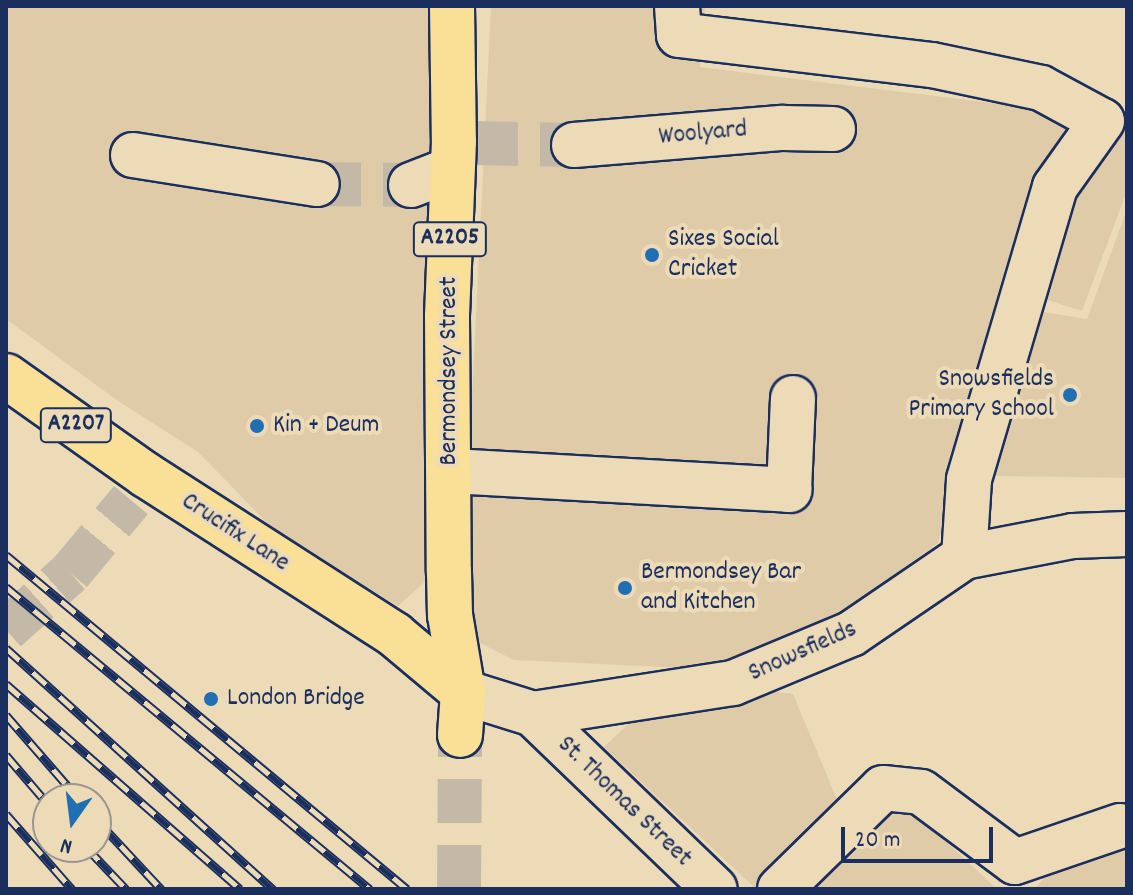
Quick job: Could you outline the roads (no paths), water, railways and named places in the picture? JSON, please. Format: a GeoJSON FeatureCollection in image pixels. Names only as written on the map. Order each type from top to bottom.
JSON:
{"type":"FeatureCollection","features":[{"type":"Feature","properties":{"kind":"main road","name":"Bermondsey Street"},"geometry":{"type":"LineString","coordinates":[[452,6],[460,151],[447,317],[451,471],[450,615],[462,714]]}},
{"type":"Feature","properties":{"kind":"main road","name":"Crucifix Lane"},"geometry":{"type":"LineString","coordinates":[[6,376],[138,488],[395,635],[462,714]]}},
{"type":"Feature","properties":{"kind":"street"},"geometry":{"type":"LineString","coordinates":[[677,6],[679,35],[932,65],[1041,88],[1102,121],[1055,187],[969,480],[964,557]]}},
{"type":"Feature","properties":{"kind":"street","name":"Woolyard"},"geometry":{"type":"LineString","coordinates":[[574,145],[783,128],[833,129]]}},
{"type":"Feature","properties":{"kind":"street"},"geometry":{"type":"LineString","coordinates":[[411,185],[460,151]]}},
{"type":"Feature","properties":{"kind":"street"},"geometry":{"type":"LineString","coordinates":[[133,155],[317,184]]}},
{"type":"Feature","properties":{"kind":"street"},"geometry":{"type":"LineString","coordinates":[[451,471],[789,490],[793,398]]}},
{"type":"Feature","properties":{"kind":"street","name":"Snowsfields"},"geometry":{"type":"LineString","coordinates":[[462,714],[514,711],[533,714],[733,683],[851,634],[964,557],[1073,536],[1127,534]]}},
{"type":"Feature","properties":{"kind":"street","name":"St. Thomas Street"},"geometry":{"type":"LineString","coordinates":[[533,714],[715,889]]}},
{"type":"Feature","properties":{"kind":"street"},"geometry":{"type":"LineString","coordinates":[[780,889],[883,788],[921,792],[1015,862],[1120,826]]}},
{"type":"Feature","properties":{"kind":"tunnel"},"geometry":{"type":"LineString","coordinates":[[474,143],[574,145]]}},
{"type":"Feature","properties":{"kind":"tunnel"},"geometry":{"type":"LineString","coordinates":[[317,184],[411,185]]}},
{"type":"Feature","properties":{"kind":"tunnel"},"geometry":{"type":"LineString","coordinates":[[6,630],[70,573],[131,500]]}},
{"type":"Feature","properties":{"kind":"tunnel"},"geometry":{"type":"LineString","coordinates":[[459,889],[460,735]]}},
{"type":"Feature","properties":{"kind":"railway"},"geometry":{"type":"LineString","coordinates":[[6,555],[407,889]]}},
{"type":"Feature","properties":{"kind":"railway"},"geometry":{"type":"LineString","coordinates":[[6,587],[370,889]]}},
{"type":"Feature","properties":{"kind":"railway"},"geometry":{"type":"LineString","coordinates":[[6,648],[273,889]]}},
{"type":"Feature","properties":{"kind":"railway"},"geometry":{"type":"LineString","coordinates":[[6,684],[240,889]]}},
{"type":"Feature","properties":{"kind":"railway"},"geometry":{"type":"LineString","coordinates":[[6,715],[65,783]]}},
{"type":"Feature","properties":{"kind":"railway"},"geometry":{"type":"LineString","coordinates":[[6,755],[32,785]]}},
{"type":"Feature","properties":{"kind":"railway"},"geometry":{"type":"LineString","coordinates":[[6,814],[72,889]]}},
{"type":"Feature","properties":{"kind":"railway"},"geometry":{"type":"LineString","coordinates":[[112,836],[161,889]]}},
{"type":"Feature","properties":{"kind":"railway"},"geometry":{"type":"LineString","coordinates":[[101,863],[126,889]]}},
{"type":"Feature","properties":{"kind":"place","name":"Sixes Social Cricket"},"geometry":{"type":"Point","coordinates":[652,255]}},
{"type":"Feature","properties":{"kind":"place","name":"Snowsfields Primary School"},"geometry":{"type":"Point","coordinates":[1070,395]}},
{"type":"Feature","properties":{"kind":"place","name":"Kin + Deum"},"geometry":{"type":"Point","coordinates":[257,426]}},
{"type":"Feature","properties":{"kind":"place","name":"Bermondsey Bar and Kitchen"},"geometry":{"type":"Point","coordinates":[625,588]}},
{"type":"Feature","properties":{"kind":"place","name":"London Bridge"},"geometry":{"type":"Point","coordinates":[211,699]}}]}
